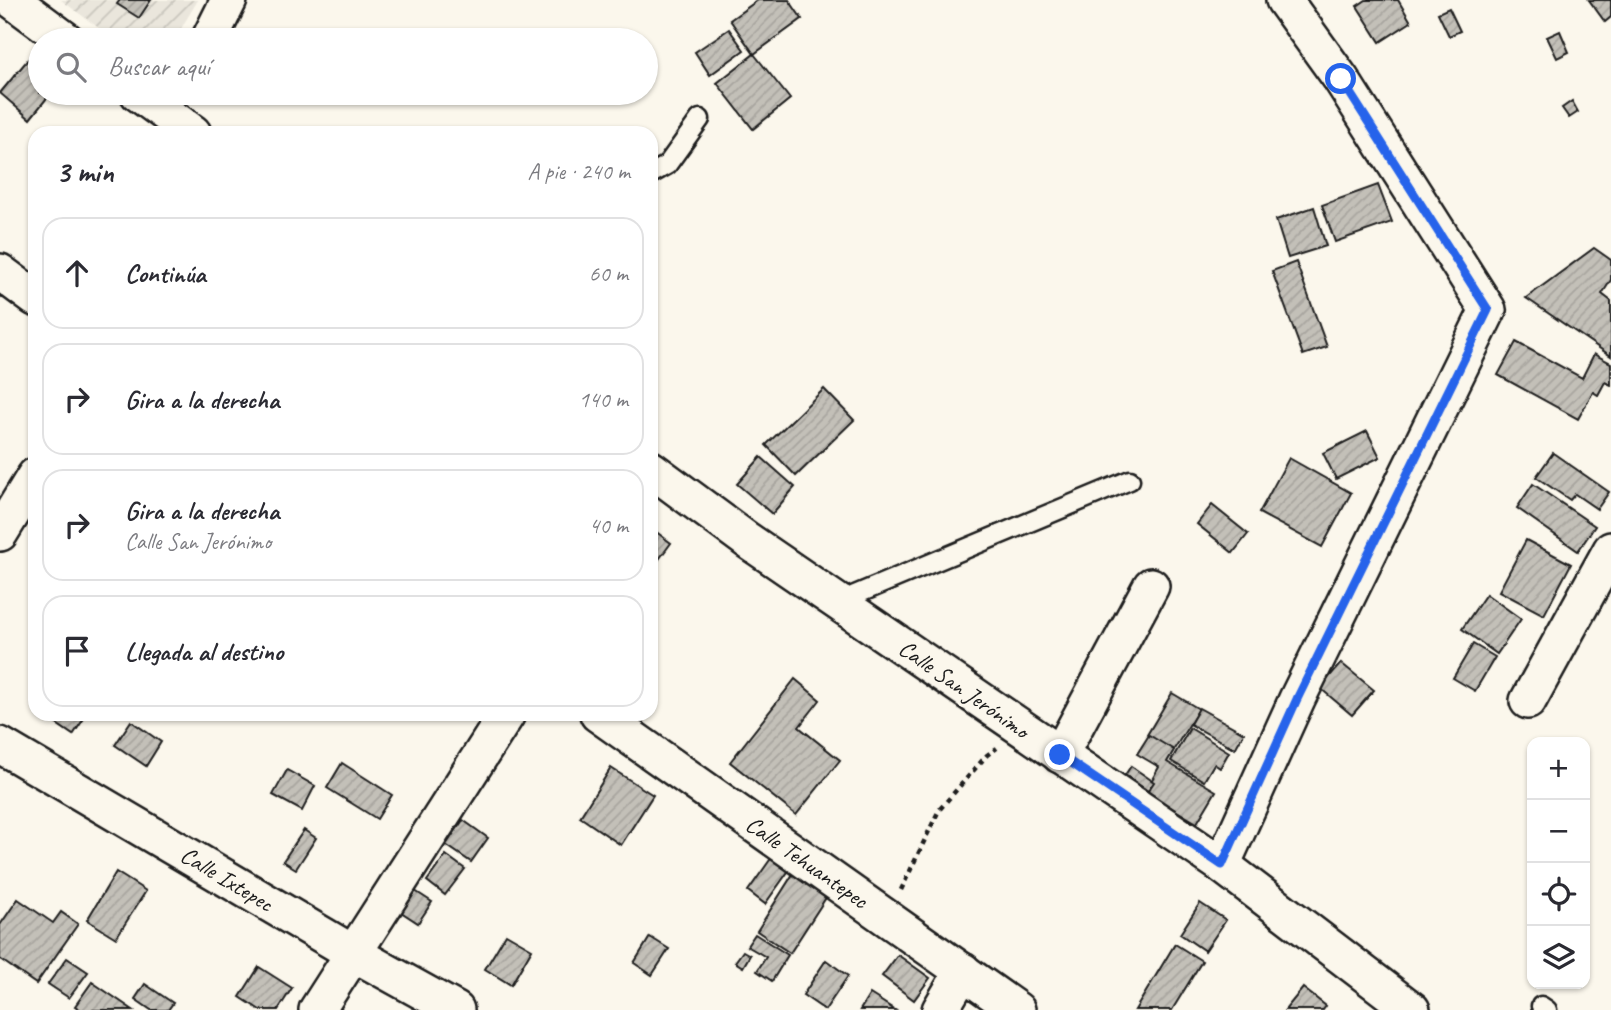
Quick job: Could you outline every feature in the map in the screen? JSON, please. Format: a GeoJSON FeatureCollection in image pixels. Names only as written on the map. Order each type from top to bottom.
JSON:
{"type":"FeatureCollection","features":[{"type":"Feature","properties":{"kind":"street"},"geometry":{"type":"LineString","coordinates":[[12,0],[50,28]]}},
{"type":"Feature","properties":{"kind":"street"},"geometry":{"type":"LineString","coordinates":[[215,28],[229,0]]}},
{"type":"Feature","properties":{"kind":"street"},"geometry":{"type":"LineString","coordinates":[[1222,865],[1297,699],[1488,310],[1341,79],[1284,0]]}},
{"type":"Feature","properties":{"kind":"street"},"geometry":{"type":"LineString","coordinates":[[163,105],[181,114]]}},
{"type":"Feature","properties":{"kind":"street"},"geometry":{"type":"LineString","coordinates":[[0,272],[28,293]]}},
{"type":"Feature","properties":{"kind":"street","name":"Calle San Jerónimo"},"geometry":{"type":"LineString","coordinates":[[658,474],[747,540],[1222,865],[1412,1010]]}},
{"type":"Feature","properties":{"kind":"street"},"geometry":{"type":"LineString","coordinates":[[0,533],[28,487]]}},
{"type":"Feature","properties":{"kind":"street"},"geometry":{"type":"LineString","coordinates":[[1528,702],[1611,550]]}},
{"type":"Feature","properties":{"kind":"street"},"geometry":{"type":"LineString","coordinates":[[1060,755],[1151,586]]}},
{"type":"Feature","properties":{"kind":"street"},"geometry":{"type":"LineString","coordinates":[[317,1010],[502,721]]}},
{"type":"Feature","properties":{"kind":"street","name":"Calle Tehuantepec"},"geometry":{"type":"LineString","coordinates":[[608,721],[1017,1010]]}},
{"type":"Feature","properties":{"kind":"street","name":"Calle Ixtepec"},"geometry":{"type":"LineString","coordinates":[[0,745],[353,953],[456,1010]]}},
{"type":"Feature","properties":{"kind":"street"},"geometry":{"type":"LineString","coordinates":[[940,1010],[963,971]]}},
{"type":"Feature","properties":{"kind":"lane"},"geometry":{"type":"LineString","coordinates":[[658,170],[667,165],[700,119]]}},
{"type":"Feature","properties":{"kind":"lane"},"geometry":{"type":"LineString","coordinates":[[838,602],[1130,480]]}},
{"type":"Feature","properties":{"kind":"path"},"geometry":{"type":"LineString","coordinates":[[890,920],[902,887],[939,810],[987,755],[1022,729]]}},
{"type":"Feature","properties":{"kind":"shaded area"},"geometry":{"type":"Polygon","coordinates":[[[61,0],[198,0],[181,28],[99,28],[61,0]]]}},
{"type":"Feature","properties":{"kind":"building"},"geometry":{"type":"Polygon","coordinates":[[[120,0],[151,0],[139,18],[117,4],[120,0]]]}},
{"type":"Feature","properties":{"kind":"building"},"geometry":{"type":"Polygon","coordinates":[[[758,0],[789,0],[802,19],[754,54],[730,20],[758,0]]]}},
{"type":"Feature","properties":{"kind":"building"},"geometry":{"type":"Polygon","coordinates":[[[1366,0],[1398,0],[1411,22],[1380,42],[1357,6],[1366,0]]]}},
{"type":"Feature","properties":{"kind":"building"},"geometry":{"type":"Polygon","coordinates":[[[1589,0],[1611,0],[1611,17],[1605,22],[1589,0]]]}},
{"type":"Feature","properties":{"kind":"building"},"geometry":{"type":"Polygon","coordinates":[[[1449,8],[1460,31],[1449,36],[1438,13],[1449,8]]]}},
{"type":"Feature","properties":{"kind":"building"},"geometry":{"type":"Polygon","coordinates":[[[729,29],[744,50],[710,75],[695,52],[729,29]]]}},
{"type":"Feature","properties":{"kind":"building"},"geometry":{"type":"Polygon","coordinates":[[[1560,31],[1569,52],[1557,58],[1547,37],[1560,31]]]}},
{"type":"Feature","properties":{"kind":"building"},"geometry":{"type":"Polygon","coordinates":[[[754,54],[790,99],[753,129],[717,83],[754,54]]]}},
{"type":"Feature","properties":{"kind":"building"},"geometry":{"type":"Polygon","coordinates":[[[28,59],[28,105],[41,105],[30,119],[0,93],[28,59]]]}},
{"type":"Feature","properties":{"kind":"building"},"geometry":{"type":"Polygon","coordinates":[[[1572,101],[1578,112],[1569,118],[1562,108],[1572,101]]]}},
{"type":"Feature","properties":{"kind":"building"},"geometry":{"type":"Polygon","coordinates":[[[1378,185],[1392,222],[1335,242],[1322,205],[1378,185]]]}},
{"type":"Feature","properties":{"kind":"building"},"geometry":{"type":"Polygon","coordinates":[[[1314,207],[1326,246],[1288,258],[1276,220],[1314,207]]]}},
{"type":"Feature","properties":{"kind":"building"},"geometry":{"type":"Polygon","coordinates":[[[1594,248],[1611,260],[1611,280],[1602,294],[1611,301],[1611,356],[1526,298],[1594,248]]]}},
{"type":"Feature","properties":{"kind":"building"},"geometry":{"type":"Polygon","coordinates":[[[1296,262],[1327,347],[1303,355],[1272,271],[1296,262]]]}},
{"type":"Feature","properties":{"kind":"building"},"geometry":{"type":"Polygon","coordinates":[[[1516,342],[1582,378],[1594,354],[1611,363],[1611,385],[1605,382],[1598,395],[1593,392],[1578,419],[1498,375],[1516,342]]]}},
{"type":"Feature","properties":{"kind":"building"},"geometry":{"type":"Polygon","coordinates":[[[824,389],[854,420],[796,476],[766,445],[824,389]]]}},
{"type":"Feature","properties":{"kind":"building"},"geometry":{"type":"Polygon","coordinates":[[[1367,431],[1380,457],[1336,479],[1323,453],[1367,431]]]}},
{"type":"Feature","properties":{"kind":"building"},"geometry":{"type":"Polygon","coordinates":[[[1553,453],[1609,492],[1597,509],[1575,494],[1570,500],[1536,477],[1553,453]]]}},
{"type":"Feature","properties":{"kind":"building"},"geometry":{"type":"Polygon","coordinates":[[[761,457],[795,487],[772,514],[737,484],[761,457]]]}},
{"type":"Feature","properties":{"kind":"building"},"geometry":{"type":"Polygon","coordinates":[[[1289,458],[1351,493],[1322,547],[1259,513],[1289,458]]]}},
{"type":"Feature","properties":{"kind":"building"},"geometry":{"type":"Polygon","coordinates":[[[1533,484],[1595,526],[1578,551],[1517,508],[1533,484]]]}},
{"type":"Feature","properties":{"kind":"building"},"geometry":{"type":"Polygon","coordinates":[[[1212,505],[1248,534],[1233,553],[1197,524],[1212,505]]]}},
{"type":"Feature","properties":{"kind":"building"},"geometry":{"type":"Polygon","coordinates":[[[658,533],[671,543],[658,561],[658,533]]]}},
{"type":"Feature","properties":{"kind":"building"},"geometry":{"type":"Polygon","coordinates":[[[1526,540],[1571,564],[1544,615],[1499,591],[1526,540]]]}},
{"type":"Feature","properties":{"kind":"building"},"geometry":{"type":"Polygon","coordinates":[[[1486,594],[1521,619],[1497,654],[1462,629],[1486,594]]]}},
{"type":"Feature","properties":{"kind":"building"},"geometry":{"type":"Polygon","coordinates":[[[1473,644],[1495,657],[1475,691],[1453,678],[1473,644]]]}},
{"type":"Feature","properties":{"kind":"building"},"geometry":{"type":"Polygon","coordinates":[[[1341,663],[1374,690],[1352,715],[1320,688],[1341,663]]]}},
{"type":"Feature","properties":{"kind":"building"},"geometry":{"type":"Polygon","coordinates":[[[795,679],[820,700],[799,727],[840,760],[796,815],[730,762],[795,679]]]}},
{"type":"Feature","properties":{"kind":"building"},"geometry":{"type":"Polygon","coordinates":[[[1172,693],[1199,709],[1173,751],[1147,735],[1172,693]]]}},
{"type":"Feature","properties":{"kind":"building"},"geometry":{"type":"Polygon","coordinates":[[[1199,708],[1244,733],[1235,749],[1190,724],[1199,708]]]}},
{"type":"Feature","properties":{"kind":"building"},"geometry":{"type":"Polygon","coordinates":[[[52,721],[82,721],[73,735],[52,721]]]}},
{"type":"Feature","properties":{"kind":"building"},"geometry":{"type":"Polygon","coordinates":[[[131,721],[161,742],[146,766],[115,745],[131,721]]]}},
{"type":"Feature","properties":{"kind":"building"},"geometry":{"type":"Polygon","coordinates":[[[1190,728],[1229,752],[1220,768],[1214,764],[1204,781],[1171,761],[1190,728]]]}},
{"type":"Feature","properties":{"kind":"building"},"geometry":{"type":"Polygon","coordinates":[[[1149,735],[1174,750],[1167,762],[1216,791],[1197,823],[1145,792],[1159,767],[1137,754],[1149,735]]]}},
{"type":"Feature","properties":{"kind":"building"},"geometry":{"type":"Polygon","coordinates":[[[342,763],[392,795],[377,819],[327,788],[342,763]]]}},
{"type":"Feature","properties":{"kind":"building"},"geometry":{"type":"Polygon","coordinates":[[[1131,766],[1154,782],[1148,791],[1125,775],[1131,766]]]}},
{"type":"Feature","properties":{"kind":"building"},"geometry":{"type":"Polygon","coordinates":[[[611,768],[653,795],[621,845],[580,817],[611,768]]]}},
{"type":"Feature","properties":{"kind":"building"},"geometry":{"type":"Polygon","coordinates":[[[287,770],[315,786],[302,811],[273,795],[287,770]]]}},
{"type":"Feature","properties":{"kind":"building"},"geometry":{"type":"Polygon","coordinates":[[[463,820],[488,838],[471,862],[446,845],[463,820]]]}},
{"type":"Feature","properties":{"kind":"building"},"geometry":{"type":"Polygon","coordinates":[[[304,830],[316,838],[296,869],[283,861],[304,830]]]}},
{"type":"Feature","properties":{"kind":"building"},"geometry":{"type":"Polygon","coordinates":[[[446,855],[465,869],[445,895],[427,881],[446,855]]]}},
{"type":"Feature","properties":{"kind":"building"},"geometry":{"type":"Polygon","coordinates":[[[772,857],[790,869],[765,904],[748,891],[772,857]]]}},
{"type":"Feature","properties":{"kind":"building"},"geometry":{"type":"Polygon","coordinates":[[[116,872],[146,891],[116,938],[87,920],[116,872]]]}},
{"type":"Feature","properties":{"kind":"building"},"geometry":{"type":"Polygon","coordinates":[[[793,874],[827,896],[790,953],[757,931],[793,874]]]}},
{"type":"Feature","properties":{"kind":"building"},"geometry":{"type":"Polygon","coordinates":[[[409,887],[432,902],[418,923],[395,908],[409,887]]]}},
{"type":"Feature","properties":{"kind":"building"},"geometry":{"type":"Polygon","coordinates":[[[18,899],[53,923],[61,912],[78,924],[36,984],[0,959],[0,925],[18,899]]]}},
{"type":"Feature","properties":{"kind":"building"},"geometry":{"type":"Polygon","coordinates":[[[1200,903],[1226,920],[1205,951],[1180,934],[1200,903]]]}},
{"type":"Feature","properties":{"kind":"building"},"geometry":{"type":"Polygon","coordinates":[[[506,934],[532,949],[511,985],[485,969],[506,934]]]}},
{"type":"Feature","properties":{"kind":"building"},"geometry":{"type":"Polygon","coordinates":[[[755,934],[788,955],[772,981],[757,971],[766,957],[747,946],[755,934]]]}},
{"type":"Feature","properties":{"kind":"building"},"geometry":{"type":"Polygon","coordinates":[[[650,937],[669,949],[652,975],[634,963],[650,937]]]}},
{"type":"Feature","properties":{"kind":"building"},"geometry":{"type":"Polygon","coordinates":[[[1175,944],[1202,961],[1172,1010],[1135,1010],[1175,944]]]}},
{"type":"Feature","properties":{"kind":"building"},"geometry":{"type":"Polygon","coordinates":[[[743,951],[750,955],[743,967],[735,962],[743,951]]]}},
{"type":"Feature","properties":{"kind":"building"},"geometry":{"type":"Polygon","coordinates":[[[898,955],[930,978],[914,1000],[882,976],[898,955]]]}},
{"type":"Feature","properties":{"kind":"building"},"geometry":{"type":"Polygon","coordinates":[[[67,958],[88,972],[69,998],[48,984],[67,958]]]}},
{"type":"Feature","properties":{"kind":"building"},"geometry":{"type":"Polygon","coordinates":[[[826,960],[848,976],[825,1010],[803,995],[826,960]]]}},
{"type":"Feature","properties":{"kind":"building"},"geometry":{"type":"Polygon","coordinates":[[[259,967],[292,988],[278,1010],[260,1010],[240,997],[259,967]]]}},
{"type":"Feature","properties":{"kind":"building"},"geometry":{"type":"Polygon","coordinates":[[[92,982],[133,1010],[81,1010],[75,1006],[92,982]]]}},
{"type":"Feature","properties":{"kind":"building"},"geometry":{"type":"Polygon","coordinates":[[[145,984],[173,1003],[168,1010],[151,1010],[135,999],[145,984]]]}},
{"type":"Feature","properties":{"kind":"building"},"geometry":{"type":"Polygon","coordinates":[[[1303,988],[1326,1006],[1323,1010],[1285,1010],[1303,988]]]}},
{"type":"Feature","properties":{"kind":"building"},"geometry":{"type":"Polygon","coordinates":[[[870,994],[895,1010],[860,1010],[870,994]]]}},
{"type":"Feature","properties":{"kind":"route"},"geometry":{"type":"LineString","coordinates":[[1060,755],[1222,865],[1297,699],[1488,310],[1341,79]]}}]}
